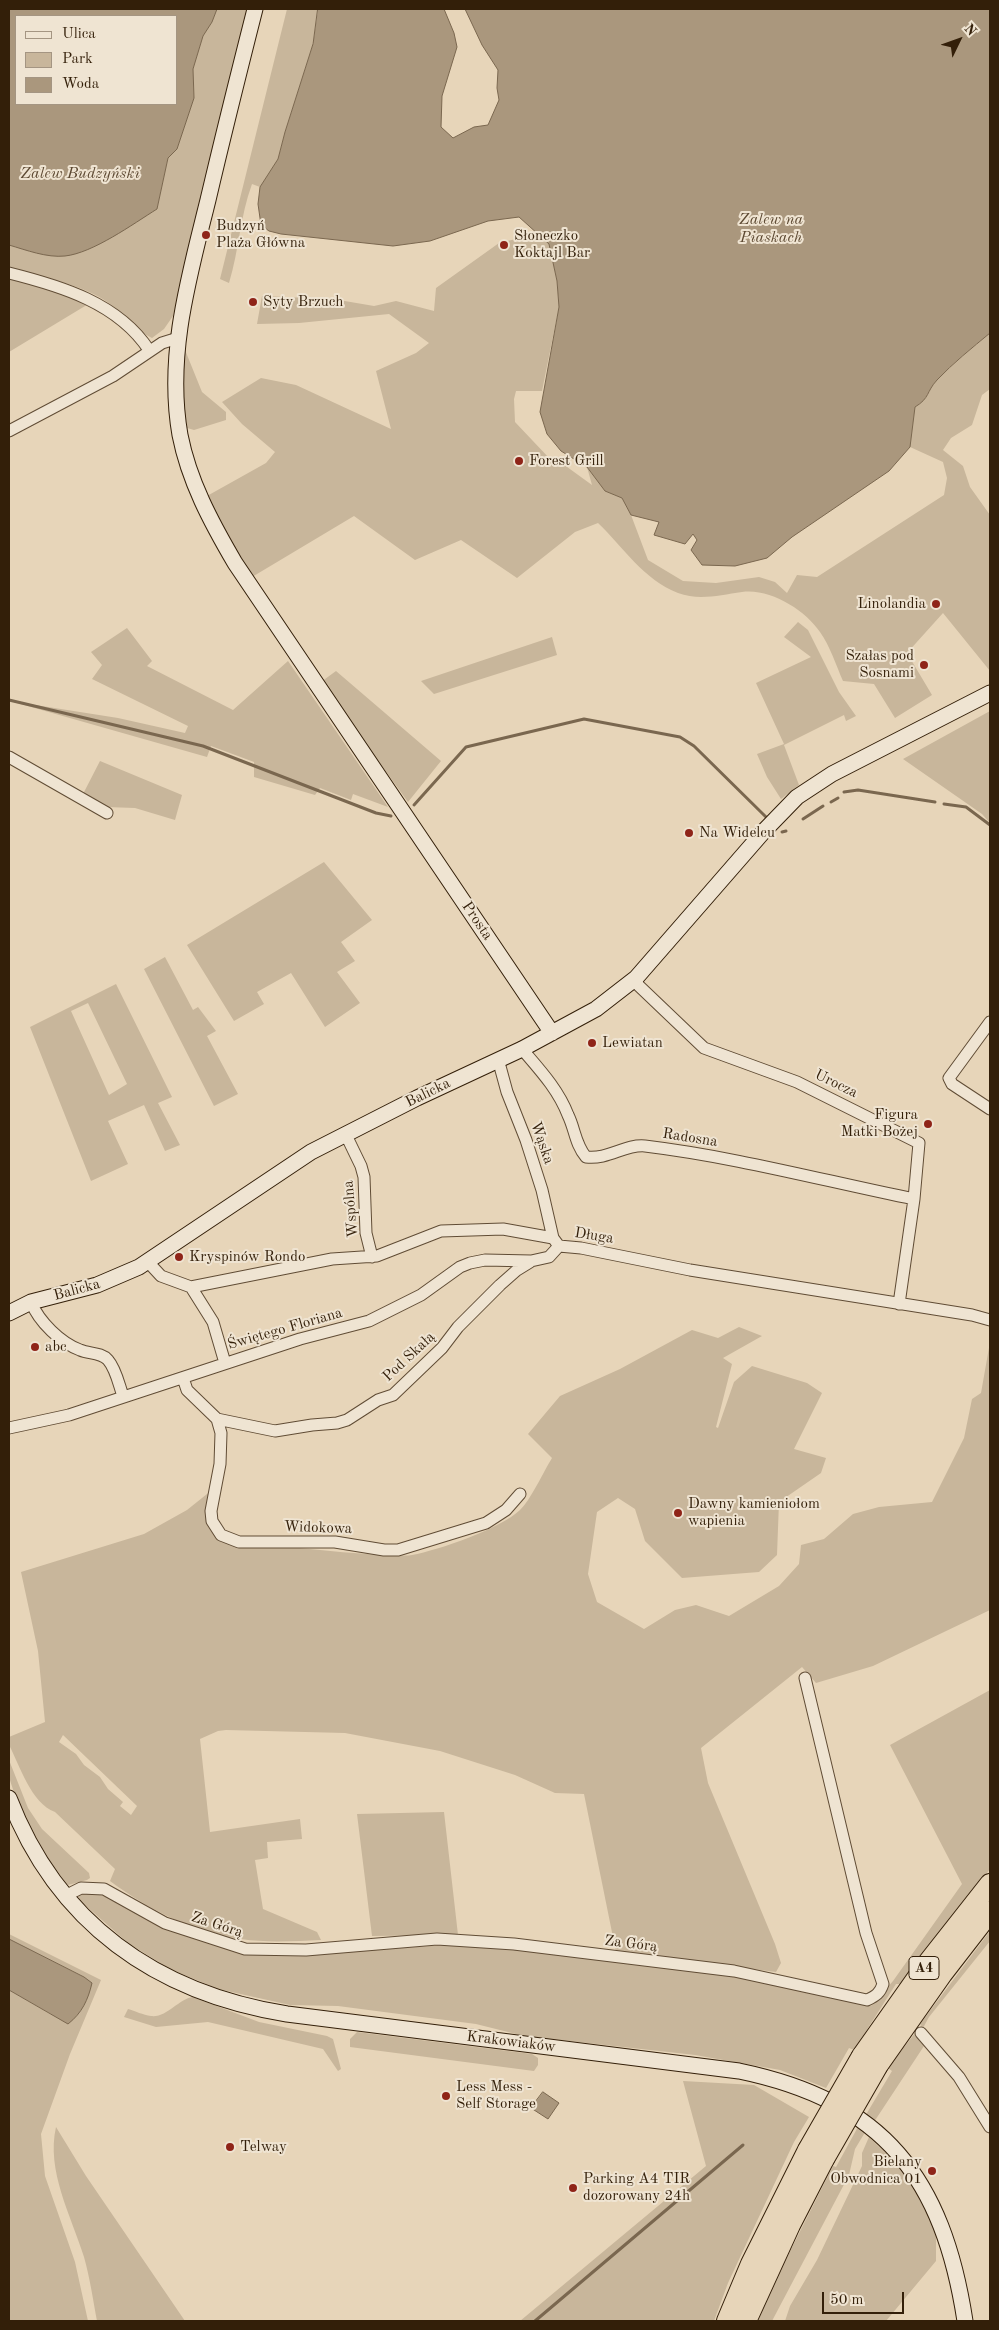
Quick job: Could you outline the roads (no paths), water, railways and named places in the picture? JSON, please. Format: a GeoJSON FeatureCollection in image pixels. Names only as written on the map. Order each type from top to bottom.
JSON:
{"type":"FeatureCollection","features":[{"type":"Feature","properties":{"kind":"highway","name":"A4"},"geometry":{"type":"LineString","coordinates":[[727,2321],[752,2264],[926,1964],[990,1884]]}},
{"type":"Feature","properties":{"kind":"highway","name":"A4"},"geometry":{"type":"LineString","coordinates":[[870,2061],[942,1974],[990,1912]]}},
{"type":"Feature","properties":{"kind":"highway","name":"A4"},"geometry":{"type":"LineString","coordinates":[[746,2321],[790,2225],[816,2154]]}},
{"type":"Feature","properties":{"kind":"main road","name":"Prosta"},"geometry":{"type":"LineString","coordinates":[[255,9],[188,284],[178,338],[175,395],[180,436],[191,475],[209,519],[240,570],[552,1033]]}},
{"type":"Feature","properties":{"kind":"main road","name":"Balicka"},"geometry":{"type":"LineString","coordinates":[[9,1312],[31,1302],[117,1278],[148,1262],[279,1171],[345,1134],[522,1049],[596,1009],[636,978],[777,817],[797,798],[832,774],[990,693]]}},
{"type":"Feature","properties":{"kind":"main road","name":"Balicka"},"geometry":{"type":"LineString","coordinates":[[9,1304],[31,1302]]}},
{"type":"Feature","properties":{"kind":"main road","name":"Krakowiaków"},"geometry":{"type":"LineString","coordinates":[[9,1798],[19,1824],[34,1852],[65,1896],[114,1944],[154,1970],[200,1992],[246,2006],[287,2014],[731,2070],[783,2081],[811,2091],[854,2114],[892,2147],[913,2174],[932,2205],[946,2237],[956,2269],[965,2321]]}},
{"type":"Feature","properties":{"kind":"street"},"geometry":{"type":"LineString","coordinates":[[9,273],[101,304],[130,326],[149,350]]}},
{"type":"Feature","properties":{"kind":"street"},"geometry":{"type":"LineString","coordinates":[[9,431],[113,376],[149,350],[178,338]]}},
{"type":"Feature","properties":{"kind":"street"},"geometry":{"type":"LineString","coordinates":[[9,757],[108,813]]}},
{"type":"Feature","properties":{"kind":"street","name":"Urocza"},"geometry":{"type":"LineString","coordinates":[[636,978],[638,985],[704,1048],[797,1082],[919,1142],[914,1199],[899,1304]]}},
{"type":"Feature","properties":{"kind":"street"},"geometry":{"type":"LineString","coordinates":[[990,1022],[950,1078],[952,1084],[990,1109]]}},
{"type":"Feature","properties":{"kind":"street","name":"Radosna"},"geometry":{"type":"LineString","coordinates":[[522,1049],[549,1081],[568,1115],[579,1148],[586,1157],[598,1159],[639,1146],[658,1148],[774,1168],[823,1181],[914,1199]]}},
{"type":"Feature","properties":{"kind":"street","name":"Wąska"},"geometry":{"type":"LineString","coordinates":[[498,1059],[507,1092],[526,1140],[542,1190],[556,1242]]}},
{"type":"Feature","properties":{"kind":"street","name":"Wspólna"},"geometry":{"type":"LineString","coordinates":[[345,1134],[361,1166],[364,1177],[366,1233],[372,1257]]}},
{"type":"Feature","properties":{"kind":"street","name":"Długa"},"geometry":{"type":"LineString","coordinates":[[191,1287],[332,1259],[372,1257],[403,1247],[441,1231],[503,1229],[581,1248],[690,1270],[990,1320]]}},
{"type":"Feature","properties":{"kind":"street","name":"Świętego Floriana"},"geometry":{"type":"LineString","coordinates":[[9,1428],[69,1415],[300,1339],[369,1321],[421,1295],[452,1272],[470,1263],[485,1260],[532,1261],[549,1257],[556,1242]]}},
{"type":"Feature","properties":{"kind":"street","name":"Pod Skałą"},"geometry":{"type":"LineString","coordinates":[[217,1419],[284,1431],[347,1420],[378,1400],[393,1394],[442,1348],[458,1327],[500,1285],[517,1270],[532,1261]]}},
{"type":"Feature","properties":{"kind":"street"},"geometry":{"type":"LineString","coordinates":[[148,1262],[161,1276],[191,1287],[213,1322],[225,1363]]}},
{"type":"Feature","properties":{"kind":"street"},"geometry":{"type":"LineString","coordinates":[[31,1302],[34,1311],[66,1344],[81,1351],[100,1354],[108,1360],[123,1396]]}},
{"type":"Feature","properties":{"kind":"street"},"geometry":{"type":"LineString","coordinates":[[183,1378],[187,1390],[217,1419]]}},
{"type":"Feature","properties":{"kind":"street","name":"Widokowa"},"geometry":{"type":"LineString","coordinates":[[217,1419],[222,1433],[221,1454],[211,1510],[212,1521],[221,1535],[239,1542],[335,1542],[384,1550],[398,1550],[486,1523],[506,1510],[520,1494]]}},
{"type":"Feature","properties":{"kind":"street","name":"Za Górą"},"geometry":{"type":"LineString","coordinates":[[65,1896],[81,1888],[104,1888],[165,1923],[245,1950],[306,1950],[437,1940],[514,1944],[734,1971],[867,2000],[881,1991],[883,1984],[866,1933],[805,1678]]}},
{"type":"Feature","properties":{"kind":"street"},"geometry":{"type":"LineString","coordinates":[[921,2033],[959,2078],[990,2127]]}},
{"type":"Feature","properties":{"kind":"water","name":"Zalew Budzyński"},"geometry":{"type":"Polygon","coordinates":[[[9,9],[217,9],[212,22],[203,36],[193,69],[194,98],[177,149],[168,158],[157,209],[113,237],[88,250],[65,256],[37,253],[9,245],[9,9]]]}},
{"type":"Feature","properties":{"kind":"water","name":"Zalew na Piaskach"},"geometry":{"type":"Polygon","coordinates":[[[318,9],[444,9],[454,33],[457,47],[442,96],[441,127],[453,138],[474,127],[488,125],[499,100],[497,88],[498,70],[482,45],[465,9],[990,9],[990,333],[943,374],[934,384],[926,398],[915,407],[910,447],[889,471],[792,537],[767,558],[735,566],[702,565],[691,550],[697,540],[693,534],[685,544],[654,535],[659,522],[631,515],[622,498],[605,491],[587,467],[561,451],[547,434],[540,412],[559,307],[557,281],[549,244],[519,217],[488,221],[430,241],[393,246],[281,234],[269,231],[261,225],[258,204],[260,187],[278,159],[313,44],[318,9]]]}},
{"type":"Feature","properties":{"kind":"water"},"geometry":{"type":"Polygon","coordinates":[[[9,1939],[84,1977],[92,1983],[84,2006],[68,2024],[9,1990],[9,1939]]]}},
{"type":"Feature","properties":{"kind":"water"},"geometry":{"type":"Polygon","coordinates":[[[543,2092],[559,2103],[548,2119],[531,2108],[543,2092]]]}},
{"type":"Feature","properties":{"kind":"waterway"},"geometry":{"type":"LineString","coordinates":[[9,700],[203,746],[376,813],[391,816]]}},
{"type":"Feature","properties":{"kind":"waterway"},"geometry":{"type":"LineString","coordinates":[[414,805],[466,747],[584,719],[680,737],[694,746],[766,817]]}},
{"type":"Feature","properties":{"kind":"waterway"},"geometry":{"type":"LineString","coordinates":[[844,792],[858,790],[935,802]]}},
{"type":"Feature","properties":{"kind":"waterway"},"geometry":{"type":"LineString","coordinates":[[831,802],[838,798]]}},
{"type":"Feature","properties":{"kind":"waterway"},"geometry":{"type":"LineString","coordinates":[[944,804],[966,807],[990,825]]}},
{"type":"Feature","properties":{"kind":"waterway"},"geometry":{"type":"LineString","coordinates":[[803,819],[823,806]]}},
{"type":"Feature","properties":{"kind":"waterway"},"geometry":{"type":"LineString","coordinates":[[782,832],[786,831]]}},
{"type":"Feature","properties":{"kind":"waterway"},"geometry":{"type":"LineString","coordinates":[[535,2321],[743,2145]]}},
{"type":"Feature","properties":{"kind":"place","name":"Budzyń Plaża Główna"},"geometry":{"type":"Point","coordinates":[206,235]}},
{"type":"Feature","properties":{"kind":"place","name":"Słoneczko Koktajl Bar"},"geometry":{"type":"Point","coordinates":[504,245]}},
{"type":"Feature","properties":{"kind":"place","name":"Syty Brzuch"},"geometry":{"type":"Point","coordinates":[253,302]}},
{"type":"Feature","properties":{"kind":"place","name":"Forest Grill"},"geometry":{"type":"Point","coordinates":[519,461]}},
{"type":"Feature","properties":{"kind":"place","name":"Linolandia"},"geometry":{"type":"Point","coordinates":[936,604]}},
{"type":"Feature","properties":{"kind":"place","name":"Szałas pod Sosnami"},"geometry":{"type":"Point","coordinates":[924,665]}},
{"type":"Feature","properties":{"kind":"place","name":"Na Widelcu"},"geometry":{"type":"Point","coordinates":[689,833]}},
{"type":"Feature","properties":{"kind":"place","name":"Lewiatan"},"geometry":{"type":"Point","coordinates":[592,1043]}},
{"type":"Feature","properties":{"kind":"place","name":"Figura Matki Bożej"},"geometry":{"type":"Point","coordinates":[928,1124]}},
{"type":"Feature","properties":{"kind":"place","name":"Kryspinów Rondo"},"geometry":{"type":"Point","coordinates":[179,1257]}},
{"type":"Feature","properties":{"kind":"place","name":"abc"},"geometry":{"type":"Point","coordinates":[35,1347]}},
{"type":"Feature","properties":{"kind":"place","name":"Dawny kamieniołom wapienia"},"geometry":{"type":"Point","coordinates":[678,1513]}},
{"type":"Feature","properties":{"kind":"place","name":"Less Mess - Self Storage"},"geometry":{"type":"Point","coordinates":[446,2096]}},
{"type":"Feature","properties":{"kind":"place","name":"Telway"},"geometry":{"type":"Point","coordinates":[230,2147]}},
{"type":"Feature","properties":{"kind":"place","name":"Bielany Obwodnica 01"},"geometry":{"type":"Point","coordinates":[932,2171]}},
{"type":"Feature","properties":{"kind":"place","name":"Parking A4 TIR dozorowany 24h"},"geometry":{"type":"Point","coordinates":[573,2188]}}]}
